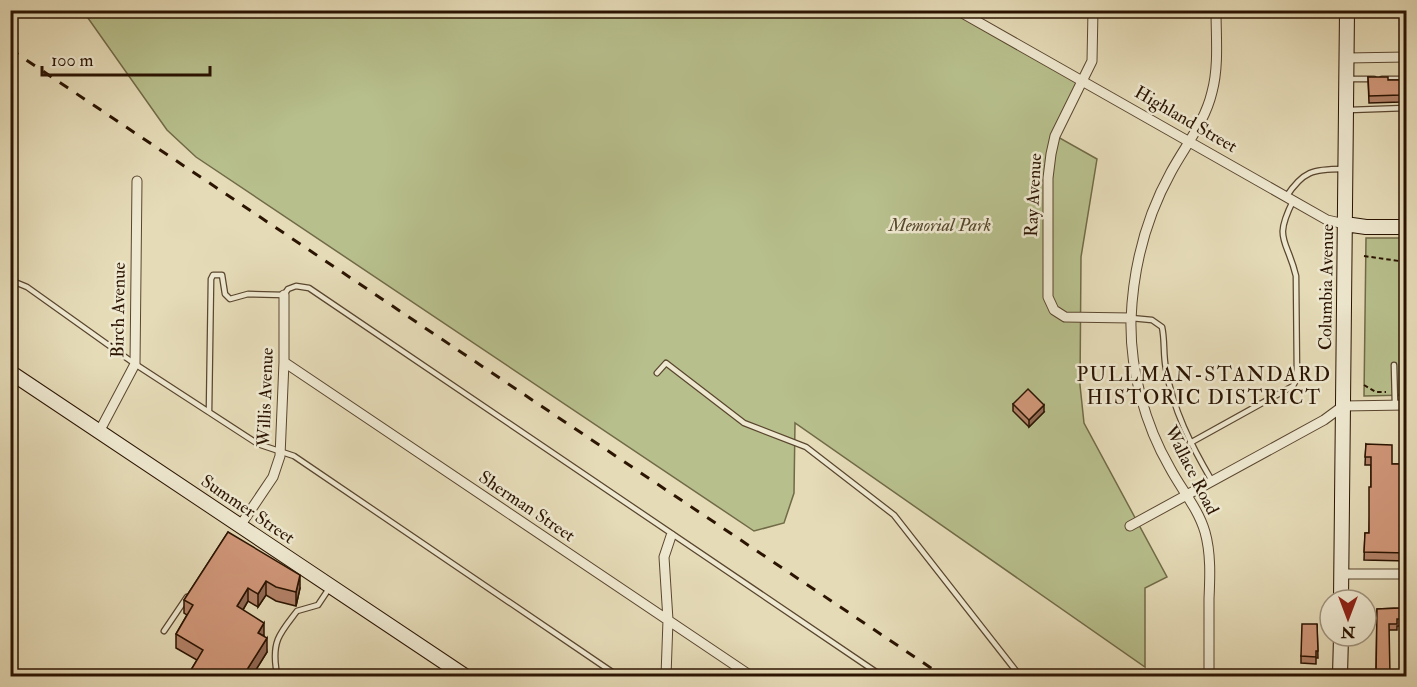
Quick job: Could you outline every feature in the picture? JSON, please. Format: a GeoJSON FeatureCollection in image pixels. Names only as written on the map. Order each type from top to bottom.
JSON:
{"type":"FeatureCollection","features":[{"type":"Feature","properties":{"kind":"street","name":"Highland Street"},"geometry":{"type":"LineString","coordinates":[[957,10],[969,14],[1328,220],[1366,227],[1407,227]]}},
{"type":"Feature","properties":{"kind":"street","name":"Ray Avenue"},"geometry":{"type":"LineString","coordinates":[[1093,10],[1092,61],[1055,136],[1050,154],[1048,297],[1054,310],[1065,317],[1131,318]]}},
{"type":"Feature","properties":{"kind":"street","name":"Wallace Road"},"geometry":{"type":"LineString","coordinates":[[1209,676],[1210,563],[1207,544],[1200,518],[1170,468],[1145,411],[1138,381],[1131,318],[1138,254],[1146,226],[1157,199],[1201,122],[1212,92],[1216,62],[1216,10]]}},
{"type":"Feature","properties":{"kind":"street","name":"Columbia Avenue"},"geometry":{"type":"LineString","coordinates":[[1341,588],[1347,10]]}},
{"type":"Feature","properties":{"kind":"street"},"geometry":{"type":"LineString","coordinates":[[1347,58],[1407,57]]}},
{"type":"Feature","properties":{"kind":"street","name":"Birch Avenue"},"geometry":{"type":"LineString","coordinates":[[99,432],[135,364],[137,181]]}},
{"type":"Feature","properties":{"kind":"street","name":"Willis Avenue"},"geometry":{"type":"LineString","coordinates":[[236,529],[273,477],[281,451],[284,295]]}},
{"type":"Feature","properties":{"kind":"street","name":"Sherman Street"},"geometry":{"type":"LineString","coordinates":[[284,362],[751,676]]}},
{"type":"Feature","properties":{"kind":"street","name":"Summer Street"},"geometry":{"type":"LineString","coordinates":[[10,372],[236,529],[331,586],[465,676]]}},
{"type":"Feature","properties":{"kind":"street"},"geometry":{"type":"LineString","coordinates":[[1130,526],[1324,420],[1343,406],[1407,405]]}},
{"type":"Feature","properties":{"kind":"street"},"geometry":{"type":"LineString","coordinates":[[666,676],[668,620],[664,556],[671,536]]}},
{"type":"Feature","properties":{"kind":"street"},"geometry":{"type":"LineString","coordinates":[[1341,574],[1407,574]]}},
{"type":"Feature","properties":{"kind":"street"},"geometry":{"type":"LineString","coordinates":[[1340,676],[1341,648]]}},
{"type":"Feature","properties":{"kind":"lane"},"geometry":{"type":"LineString","coordinates":[[1346,79],[1407,79]]}},
{"type":"Feature","properties":{"kind":"lane"},"geometry":{"type":"LineString","coordinates":[[1346,110],[1407,108]]}},
{"type":"Feature","properties":{"kind":"lane"},"geometry":{"type":"LineString","coordinates":[[1190,443],[1293,386],[1297,378],[1296,276],[1285,245],[1283,220],[1295,182],[1308,173],[1321,169],[1345,169]]}},
{"type":"Feature","properties":{"kind":"lane"},"geometry":{"type":"LineString","coordinates":[[209,412],[211,279],[213,275],[222,275],[225,294],[230,299],[248,294],[284,295],[285,291],[292,287],[309,288],[603,486],[671,536],[882,676]]}},
{"type":"Feature","properties":{"kind":"lane"},"geometry":{"type":"LineString","coordinates":[[10,280],[27,287],[135,364],[258,444],[294,456],[618,676]]}},
{"type":"Feature","properties":{"kind":"lane"},"geometry":{"type":"LineString","coordinates":[[1131,318],[1152,320],[1162,327],[1170,390],[1190,443],[1212,481]]}},
{"type":"Feature","properties":{"kind":"lane"},"geometry":{"type":"LineString","coordinates":[[657,374],[666,363],[744,423],[806,447],[894,515],[1020,676]]}},
{"type":"Feature","properties":{"kind":"lane"},"geometry":{"type":"LineString","coordinates":[[1394,364],[1395,405]]}},
{"type":"Feature","properties":{"kind":"lane"},"geometry":{"type":"LineString","coordinates":[[276,668],[274,653],[278,637],[297,610],[318,605],[331,586]]}},
{"type":"Feature","properties":{"kind":"lane"},"geometry":{"type":"LineString","coordinates":[[164,631],[191,592]]}},
{"type":"Feature","properties":{"kind":"path"},"geometry":{"type":"LineString","coordinates":[[1364,256],[1405,262],[1403,288],[1407,288]]}},
{"type":"Feature","properties":{"kind":"path"},"geometry":{"type":"LineString","coordinates":[[1364,385],[1376,392],[1394,392]]}},
{"type":"Feature","properties":{"kind":"green space","name":"Memorial Park"},"geometry":{"type":"Polygon","coordinates":[[[83,11],[957,11],[1083,81],[1056,136],[1097,159],[1081,257],[1080,385],[1084,423],[1167,577],[1145,588],[1145,667],[795,423],[794,493],[784,523],[754,531],[196,157],[167,130],[83,11]]]}},
{"type":"Feature","properties":{"kind":"green space"},"geometry":{"type":"Polygon","coordinates":[[[1366,238],[1406,238],[1406,395],[1364,396],[1366,238]]]}},
{"type":"Feature","properties":{"kind":"building"},"geometry":{"type":"Polygon","coordinates":[[[1368,77],[1388,77],[1388,80],[1401,80],[1401,95],[1369,96],[1368,77]]]}},
{"type":"Feature","properties":{"kind":"building"},"geometry":{"type":"Polygon","coordinates":[[[1404,279],[1407,279],[1407,322],[1402,322],[1404,279]]]}},
{"type":"Feature","properties":{"kind":"building"},"geometry":{"type":"Polygon","coordinates":[[[1028,389],[1044,405],[1029,420],[1013,404],[1028,389]]]}},
{"type":"Feature","properties":{"kind":"building"},"geometry":{"type":"Polygon","coordinates":[[[1401,419],[1407,419],[1407,434],[1401,434],[1401,419]]]}},
{"type":"Feature","properties":{"kind":"building"},"geometry":{"type":"Polygon","coordinates":[[[1366,444],[1392,445],[1392,464],[1407,464],[1405,509],[1407,509],[1407,553],[1364,552],[1365,533],[1369,533],[1369,487],[1371,487],[1371,457],[1365,457],[1366,444]]]}},
{"type":"Feature","properties":{"kind":"building"},"geometry":{"type":"Polygon","coordinates":[[[228,532],[300,575],[296,592],[276,587],[266,581],[258,594],[248,588],[237,606],[264,623],[258,633],[267,638],[243,676],[191,676],[188,675],[203,650],[176,634],[193,605],[184,600],[228,532]]]}},
{"type":"Feature","properties":{"kind":"building"},"geometry":{"type":"Polygon","coordinates":[[[1400,589],[1407,589],[1407,619],[1397,619],[1397,624],[1389,624],[1390,676],[1376,676],[1378,609],[1400,608],[1400,589]]]}},
{"type":"Feature","properties":{"kind":"building"},"geometry":{"type":"Polygon","coordinates":[[[1302,624],[1317,624],[1318,651],[1316,651],[1316,657],[1301,656],[1302,624]]]}},
{"type":"Feature","properties":{"kind":"railway"},"geometry":{"type":"LineString","coordinates":[[10,49],[943,676]]}},
{"type":"Feature","properties":{"kind":"district","name":"PULLMAN-STANDARD HISTORIC DISTRICT"},"geometry":{"type":"Point","coordinates":[1204,386]}}]}
